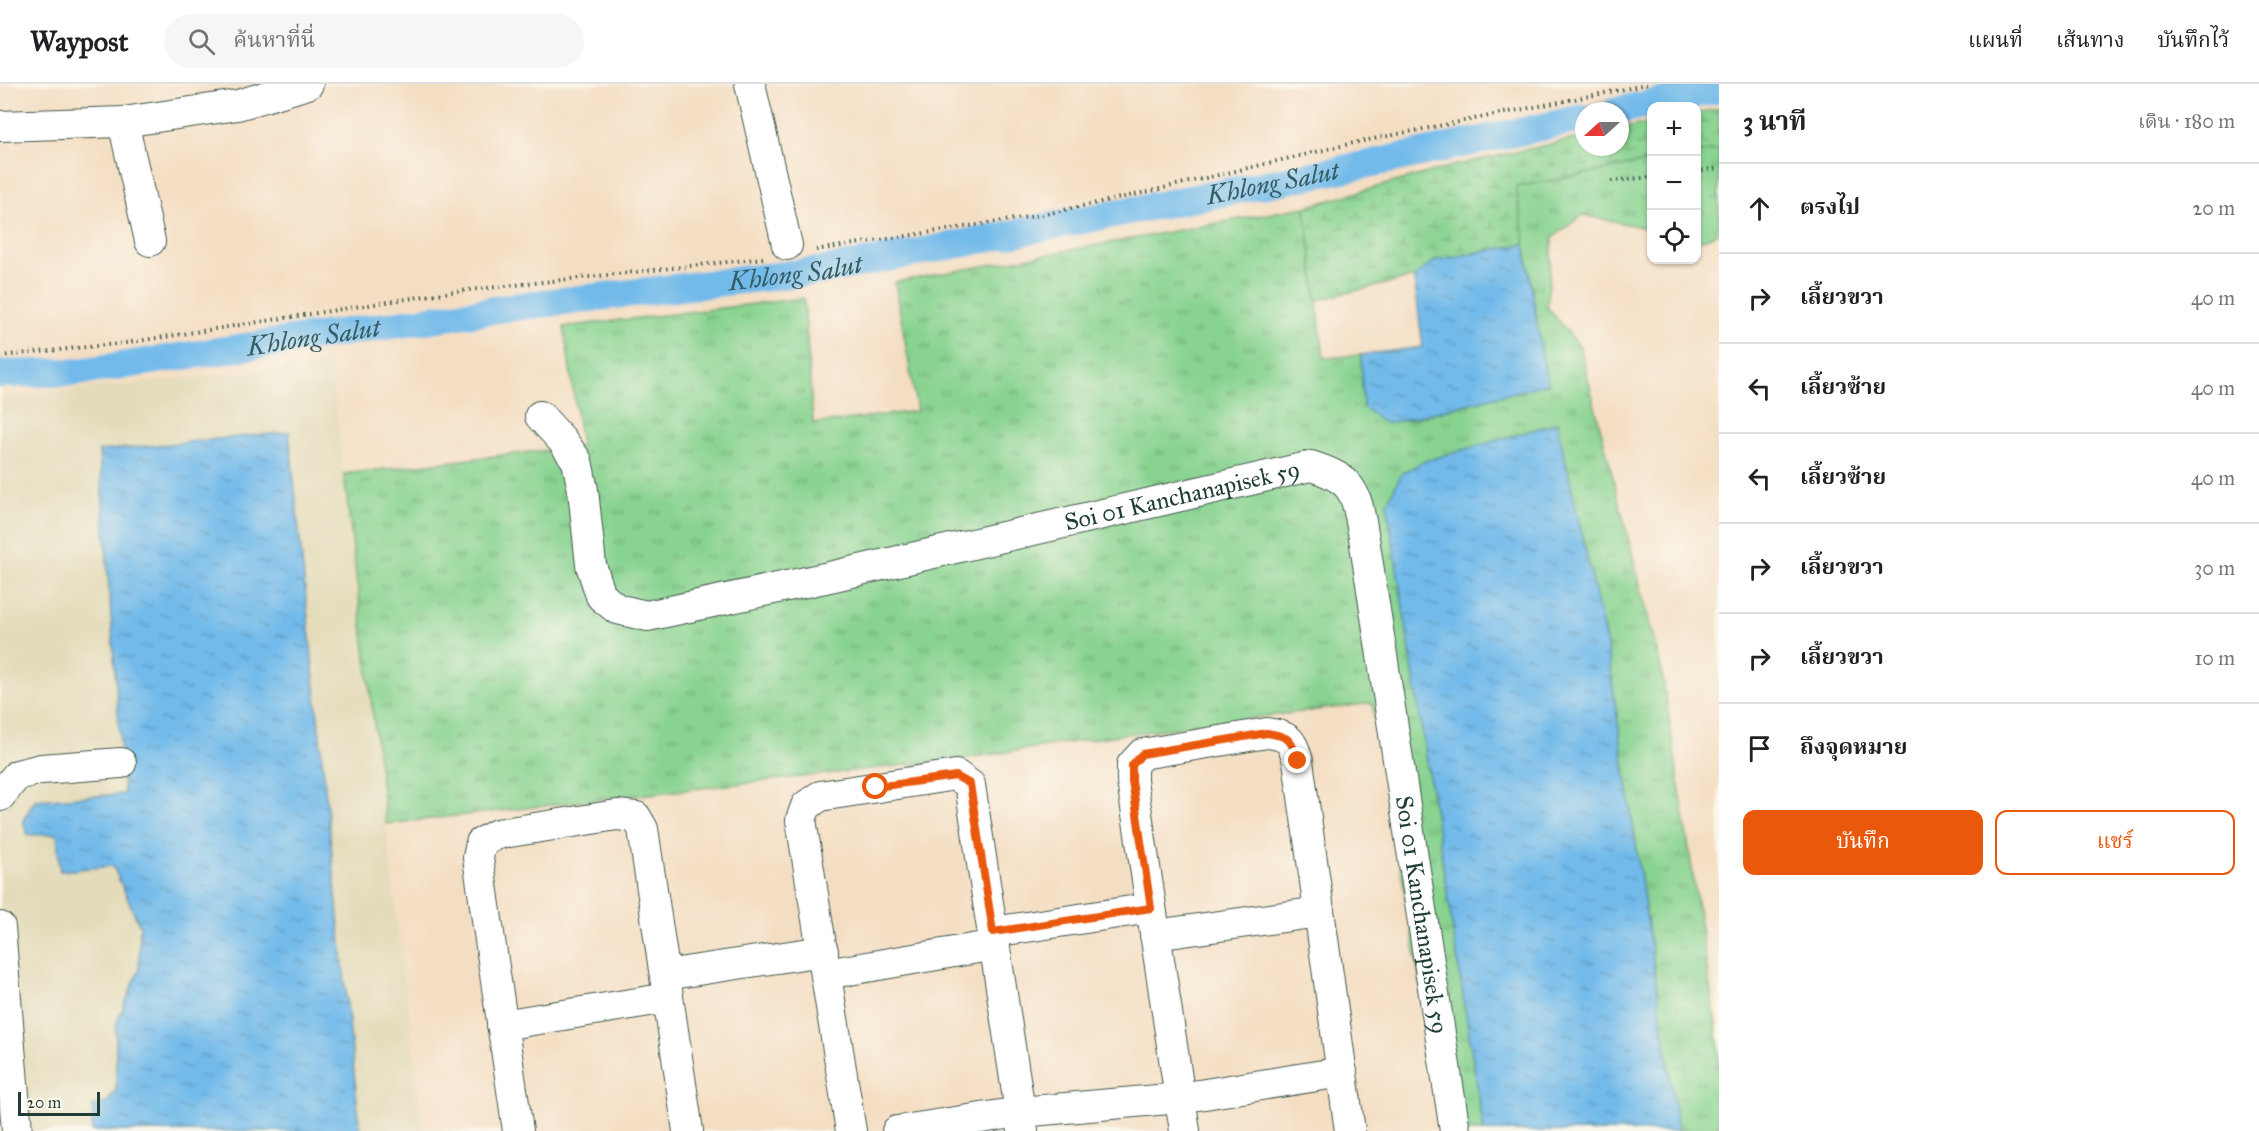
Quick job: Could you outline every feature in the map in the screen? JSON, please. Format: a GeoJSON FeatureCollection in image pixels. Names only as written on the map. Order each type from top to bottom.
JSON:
{"type":"FeatureCollection","features":[{"type":"Feature","properties":{"kind":"street"},"geometry":{"type":"LineString","coordinates":[[0,126],[123,122],[238,105],[308,84]]}},
{"type":"Feature","properties":{"kind":"street"},"geometry":{"type":"LineString","coordinates":[[750,84],[788,251]]}},
{"type":"Feature","properties":{"kind":"street"},"geometry":{"type":"LineString","coordinates":[[123,122],[150,241]]}},
{"type":"Feature","properties":{"kind":"street","name":"Soi 01 Kanchanapisek 59"},"geometry":{"type":"LineString","coordinates":[[540,416],[577,461],[583,490],[591,565],[601,596],[617,609],[647,616],[834,576],[1311,466],[1333,473],[1349,484],[1357,502],[1366,550],[1455,1131]]}},
{"type":"Feature","properties":{"kind":"street"},"geometry":{"type":"LineString","coordinates":[[1185,1131],[1132,781],[1132,765],[1142,754],[1267,733],[1284,735],[1293,745],[1298,761],[1350,1131]]}},
{"type":"Feature","properties":{"kind":"street"},"geometry":{"type":"LineString","coordinates":[[0,796],[18,775],[41,770],[121,763]]}},
{"type":"Feature","properties":{"kind":"street"},"geometry":{"type":"LineString","coordinates":[[851,1131],[801,820],[806,807],[819,796],[956,776],[970,784],[1022,1121]]}},
{"type":"Feature","properties":{"kind":"street"},"geometry":{"type":"LineString","coordinates":[[518,1131],[478,858],[481,843],[497,834],[617,815],[636,818],[643,829],[688,1131]]}},
{"type":"Feature","properties":{"kind":"street"},"geometry":{"type":"LineString","coordinates":[[502,1025],[667,986],[824,962],[994,939],[1153,922],[1319,912]]}},
{"type":"Feature","properties":{"kind":"street"},"geometry":{"type":"LineString","coordinates":[[0,927],[17,1131]]}},
{"type":"Feature","properties":{"kind":"street"},"geometry":{"type":"LineString","coordinates":[[897,1131],[1022,1121],[1342,1072]]}},
{"type":"Feature","properties":{"kind":"path"},"geometry":{"type":"LineString","coordinates":[[0,356],[125,343],[451,292],[788,251],[1041,215],[1358,142],[1650,84]]}},
{"type":"Feature","properties":{"kind":"path"},"geometry":{"type":"LineString","coordinates":[[1701,170],[1719,168]]}},
{"type":"Feature","properties":{"kind":"path"},"geometry":{"type":"LineString","coordinates":[[1611,182],[1647,178]]}},
{"type":"Feature","properties":{"kind":"shaded area"},"geometry":{"type":"Polygon","coordinates":[[[330,364],[423,1131],[0,1131],[0,397],[330,364]]]}},
{"type":"Feature","properties":{"kind":"green space"},"geometry":{"type":"Polygon","coordinates":[[[1719,108],[1719,149],[1701,152],[1701,112],[1719,108]]]}},
{"type":"Feature","properties":{"kind":"green space"},"geometry":{"type":"Polygon","coordinates":[[[1647,123],[1647,162],[1516,187],[1525,244],[1436,260],[1414,277],[1317,300],[1305,207],[1456,165],[1575,139],[1575,156],[1629,156],[1629,127],[1647,123]]]}},
{"type":"Feature","properties":{"kind":"green space"},"geometry":{"type":"Polygon","coordinates":[[[1719,149],[1719,232],[1703,240],[1701,240],[1701,152],[1719,149]]]}},
{"type":"Feature","properties":{"kind":"green space"},"geometry":{"type":"Polygon","coordinates":[[[1647,162],[1647,228],[1583,215],[1553,237],[1547,307],[1580,347],[1662,672],[1719,1047],[1719,1131],[1678,1131],[1606,641],[1387,503],[1484,1131],[1446,1131],[1372,703],[1112,736],[975,757],[386,824],[344,474],[581,446],[564,327],[804,298],[813,424],[917,411],[895,282],[1305,207],[1324,358],[1361,355],[1363,407],[1386,423],[1412,419],[1548,383],[1516,187],[1647,162]]]}},
{"type":"Feature","properties":{"kind":"water"},"geometry":{"type":"Polygon","coordinates":[[[1525,244],[1548,384],[1386,424],[1363,407],[1361,355],[1423,347],[1414,277],[1436,260],[1525,244]]]}},
{"type":"Feature","properties":{"kind":"water"},"geometry":{"type":"Polygon","coordinates":[[[1557,423],[1606,641],[1678,1131],[1484,1131],[1387,503],[1402,473],[1425,461],[1557,423]]]}},
{"type":"Feature","properties":{"kind":"water"},"geometry":{"type":"Polygon","coordinates":[[[289,432],[360,1131],[92,1131],[93,1106],[107,1102],[116,1090],[116,1025],[139,970],[140,926],[113,866],[60,871],[57,834],[28,835],[23,820],[35,800],[124,794],[99,451],[289,432]]]}},
{"type":"Feature","properties":{"kind":"waterway","name":"Khlong Salut"},"geometry":{"type":"LineString","coordinates":[[1629,108],[1719,89]]}},
{"type":"Feature","properties":{"kind":"waterway","name":"Khlong Salut"},"geometry":{"type":"LineString","coordinates":[[0,374],[78,372],[513,307],[827,270],[1374,163],[1575,120]]}},
{"type":"Feature","properties":{"kind":"route"},"geometry":{"type":"LineString","coordinates":[[876,787],[956,776],[970,784],[993,932],[1151,908],[1132,781],[1132,765],[1142,754],[1267,733],[1284,735],[1293,745],[1298,761]]}}]}
